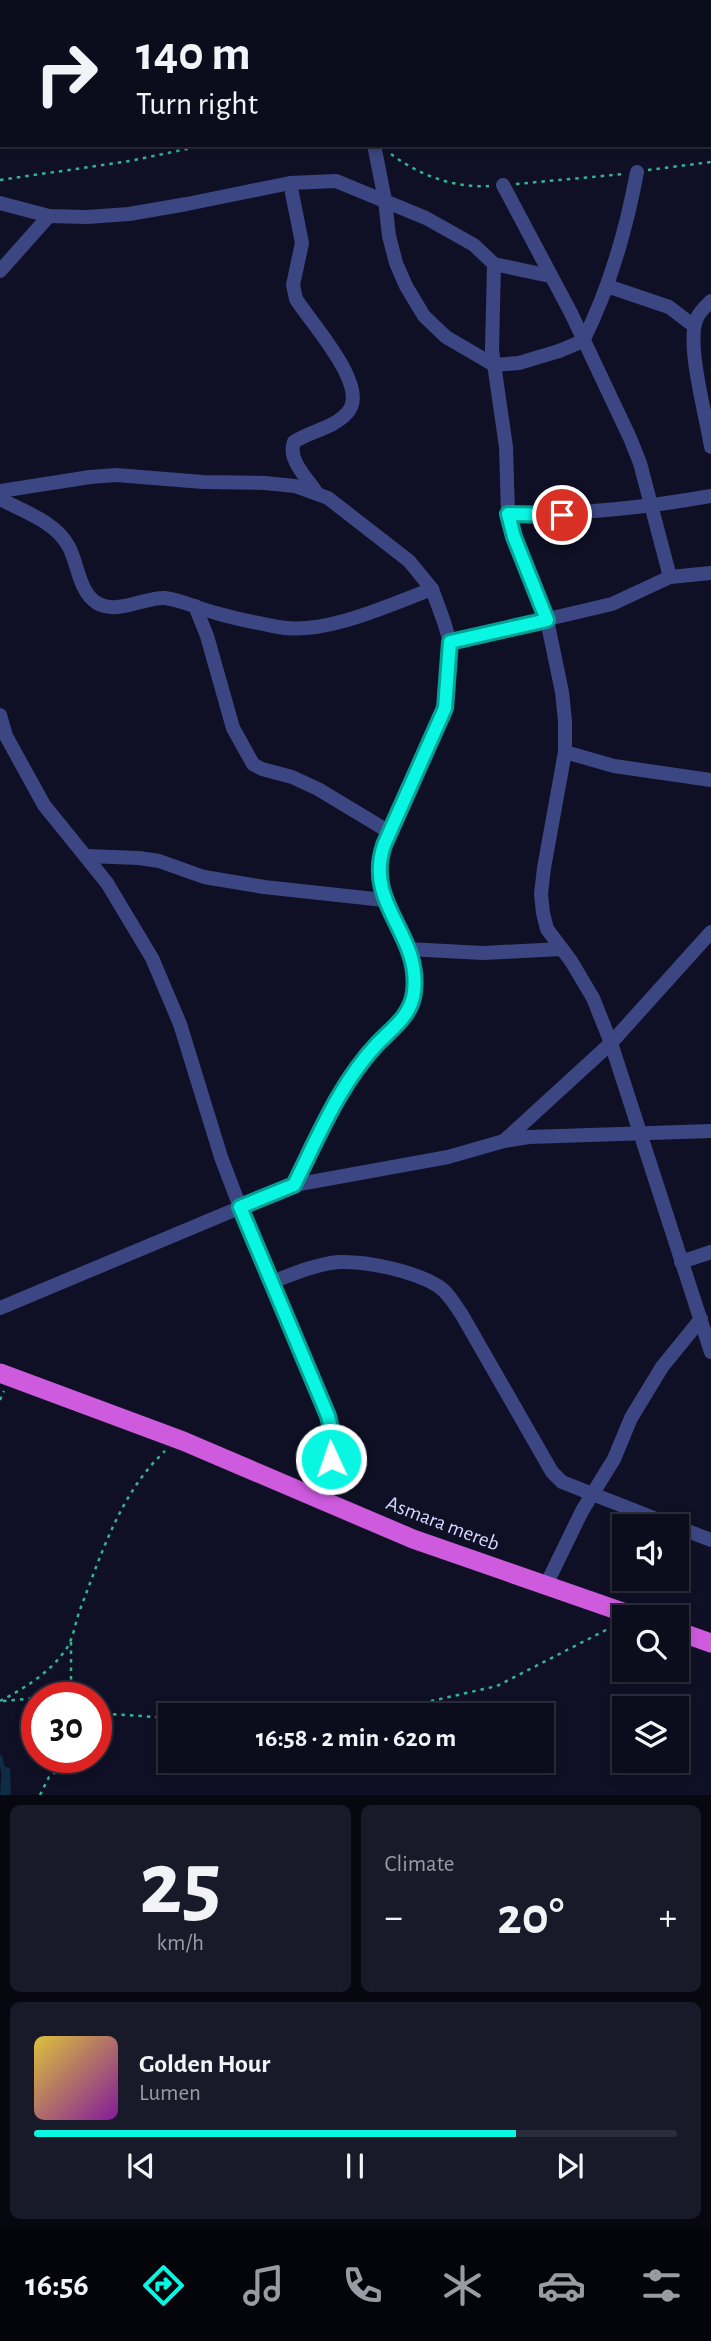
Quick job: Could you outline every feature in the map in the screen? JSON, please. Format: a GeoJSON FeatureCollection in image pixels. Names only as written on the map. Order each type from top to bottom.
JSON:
{"type":"FeatureCollection","features":[{"type":"Feature","properties":{"kind":"highway","name":"Asmara mereb"},"geometry":{"type":"LineString","coordinates":[[0,1373],[183,1441],[413,1539],[612,1608]]}},
{"type":"Feature","properties":{"kind":"highway"},"geometry":{"type":"LineString","coordinates":[[689,1635],[711,1643]]}},
{"type":"Feature","properties":{"kind":"street"},"geometry":{"type":"LineString","coordinates":[[380,148],[389,236],[406,286],[424,316],[446,337],[494,365],[519,363],[583,341],[607,286],[622,242],[637,172]]}},
{"type":"Feature","properties":{"kind":"street"},"geometry":{"type":"LineString","coordinates":[[1,205],[48,216],[130,214],[289,183],[336,181],[385,200],[474,244],[494,264],[550,276]]}},
{"type":"Feature","properties":{"kind":"street"},"geometry":{"type":"LineString","coordinates":[[289,183],[302,243],[294,278],[296,299],[351,381],[350,411],[339,421],[294,442],[291,449],[293,457],[316,492]]}},
{"type":"Feature","properties":{"kind":"street"},"geometry":{"type":"LineString","coordinates":[[503,185],[630,438],[640,463],[670,577]]}},
{"type":"Feature","properties":{"kind":"street"},"geometry":{"type":"LineString","coordinates":[[0,271],[48,216]]}},
{"type":"Feature","properties":{"kind":"street"},"geometry":{"type":"LineString","coordinates":[[494,264],[494,365],[506,447],[508,514],[514,537],[547,620],[562,692],[565,752],[541,894],[542,913],[547,929],[593,998],[611,1043],[711,1352]]}},
{"type":"Feature","properties":{"kind":"street"},"geometry":{"type":"LineString","coordinates":[[607,286],[669,307],[694,326]]}},
{"type":"Feature","properties":{"kind":"street"},"geometry":{"type":"LineString","coordinates":[[711,302],[697,316],[694,326],[697,375],[711,447]]}},
{"type":"Feature","properties":{"kind":"street"},"geometry":{"type":"LineString","coordinates":[[0,491],[116,475],[295,486],[316,492],[364,524],[409,561],[432,589],[450,642],[445,708],[378,863],[384,900],[408,949],[415,978],[414,995],[407,1014],[351,1076],[294,1185]]}},
{"type":"Feature","properties":{"kind":"street"},"geometry":{"type":"LineString","coordinates":[[508,514],[562,515],[651,507],[711,496]]}},
{"type":"Feature","properties":{"kind":"street"},"geometry":{"type":"LineString","coordinates":[[0,499],[37,518],[61,535],[69,547],[86,592],[94,602],[104,606],[126,606],[159,598],[174,599],[282,628],[325,625],[361,617],[432,589]]}},
{"type":"Feature","properties":{"kind":"street"},"geometry":{"type":"LineString","coordinates":[[450,642],[612,604],[670,577],[711,573]]}},
{"type":"Feature","properties":{"kind":"street"},"geometry":{"type":"LineString","coordinates":[[195,606],[207,636],[233,728],[253,764],[262,769],[292,776],[356,810],[391,833]]}},
{"type":"Feature","properties":{"kind":"street"},"geometry":{"type":"LineString","coordinates":[[0,715],[6,736],[37,794],[107,883],[137,932],[180,1024],[217,1144],[240,1207],[330,1426],[333,1437],[324,1500]]}},
{"type":"Feature","properties":{"kind":"street"},"geometry":{"type":"LineString","coordinates":[[565,752],[614,765],[711,780]]}},
{"type":"Feature","properties":{"kind":"street"},"geometry":{"type":"LineString","coordinates":[[87,856],[139,858],[159,861],[204,877],[264,887],[384,900]]}},
{"type":"Feature","properties":{"kind":"street"},"geometry":{"type":"LineString","coordinates":[[504,1141],[611,1043],[711,932]]}},
{"type":"Feature","properties":{"kind":"street"},"geometry":{"type":"LineString","coordinates":[[408,949],[483,953],[562,949]]}},
{"type":"Feature","properties":{"kind":"street"},"geometry":{"type":"LineString","coordinates":[[0,1308],[294,1185],[448,1157],[504,1141],[560,1135],[711,1131]]}},
{"type":"Feature","properties":{"kind":"street"},"geometry":{"type":"LineString","coordinates":[[681,1262],[711,1252]]}},
{"type":"Feature","properties":{"kind":"street"},"geometry":{"type":"LineString","coordinates":[[272,1282],[303,1270],[337,1262],[370,1263],[438,1286],[462,1315],[552,1472],[562,1482],[643,1514]]}},
{"type":"Feature","properties":{"kind":"street"},"geometry":{"type":"LineString","coordinates":[[546,1585],[592,1494],[614,1459],[631,1418],[662,1367],[701,1319]]}},
{"type":"Feature","properties":{"kind":"street"},"geometry":{"type":"LineString","coordinates":[[689,1532],[711,1540]]}},
{"type":"Feature","properties":{"kind":"path"},"geometry":{"type":"LineString","coordinates":[[0,180],[130,161],[196,147]]}},
{"type":"Feature","properties":{"kind":"path"},"geometry":{"type":"LineString","coordinates":[[380,148],[445,182],[473,187],[562,181],[711,162]]}},
{"type":"Feature","properties":{"kind":"path"},"geometry":{"type":"LineString","coordinates":[[0,1701],[38,1678],[65,1651],[102,1553],[130,1495],[163,1453],[183,1441]]}},
{"type":"Feature","properties":{"kind":"path"},"geometry":{"type":"LineString","coordinates":[[423,1703],[497,1686],[612,1628]]}},
{"type":"Feature","properties":{"kind":"path"},"geometry":{"type":"LineString","coordinates":[[71,1639],[71,1682]]}},
{"type":"Feature","properties":{"kind":"path"},"geometry":{"type":"LineString","coordinates":[[0,1701],[21,1699]]}},
{"type":"Feature","properties":{"kind":"path"},"geometry":{"type":"LineString","coordinates":[[112,1714],[158,1717]]}},
{"type":"Feature","properties":{"kind":"path"},"geometry":{"type":"LineString","coordinates":[[40,1795],[49,1777],[54,1773]]}},
{"type":"Feature","properties":{"kind":"water"},"geometry":{"type":"Polygon","coordinates":[[[2,1766],[10,1768],[11,1795],[0,1795],[2,1766]]]}},
{"type":"Feature","properties":{"kind":"waterway"},"geometry":{"type":"LineString","coordinates":[[0,1757],[3,1770]]}},
{"type":"Feature","properties":{"kind":"route"},"geometry":{"type":"LineString","coordinates":[[331,1459],[333,1437],[328,1416],[240,1207],[294,1185],[351,1076],[407,1014],[411,1006],[415,978],[413,960],[384,900],[378,863],[439,727],[448,697],[450,642],[547,620],[514,537],[508,514],[562,515]]}}]}
